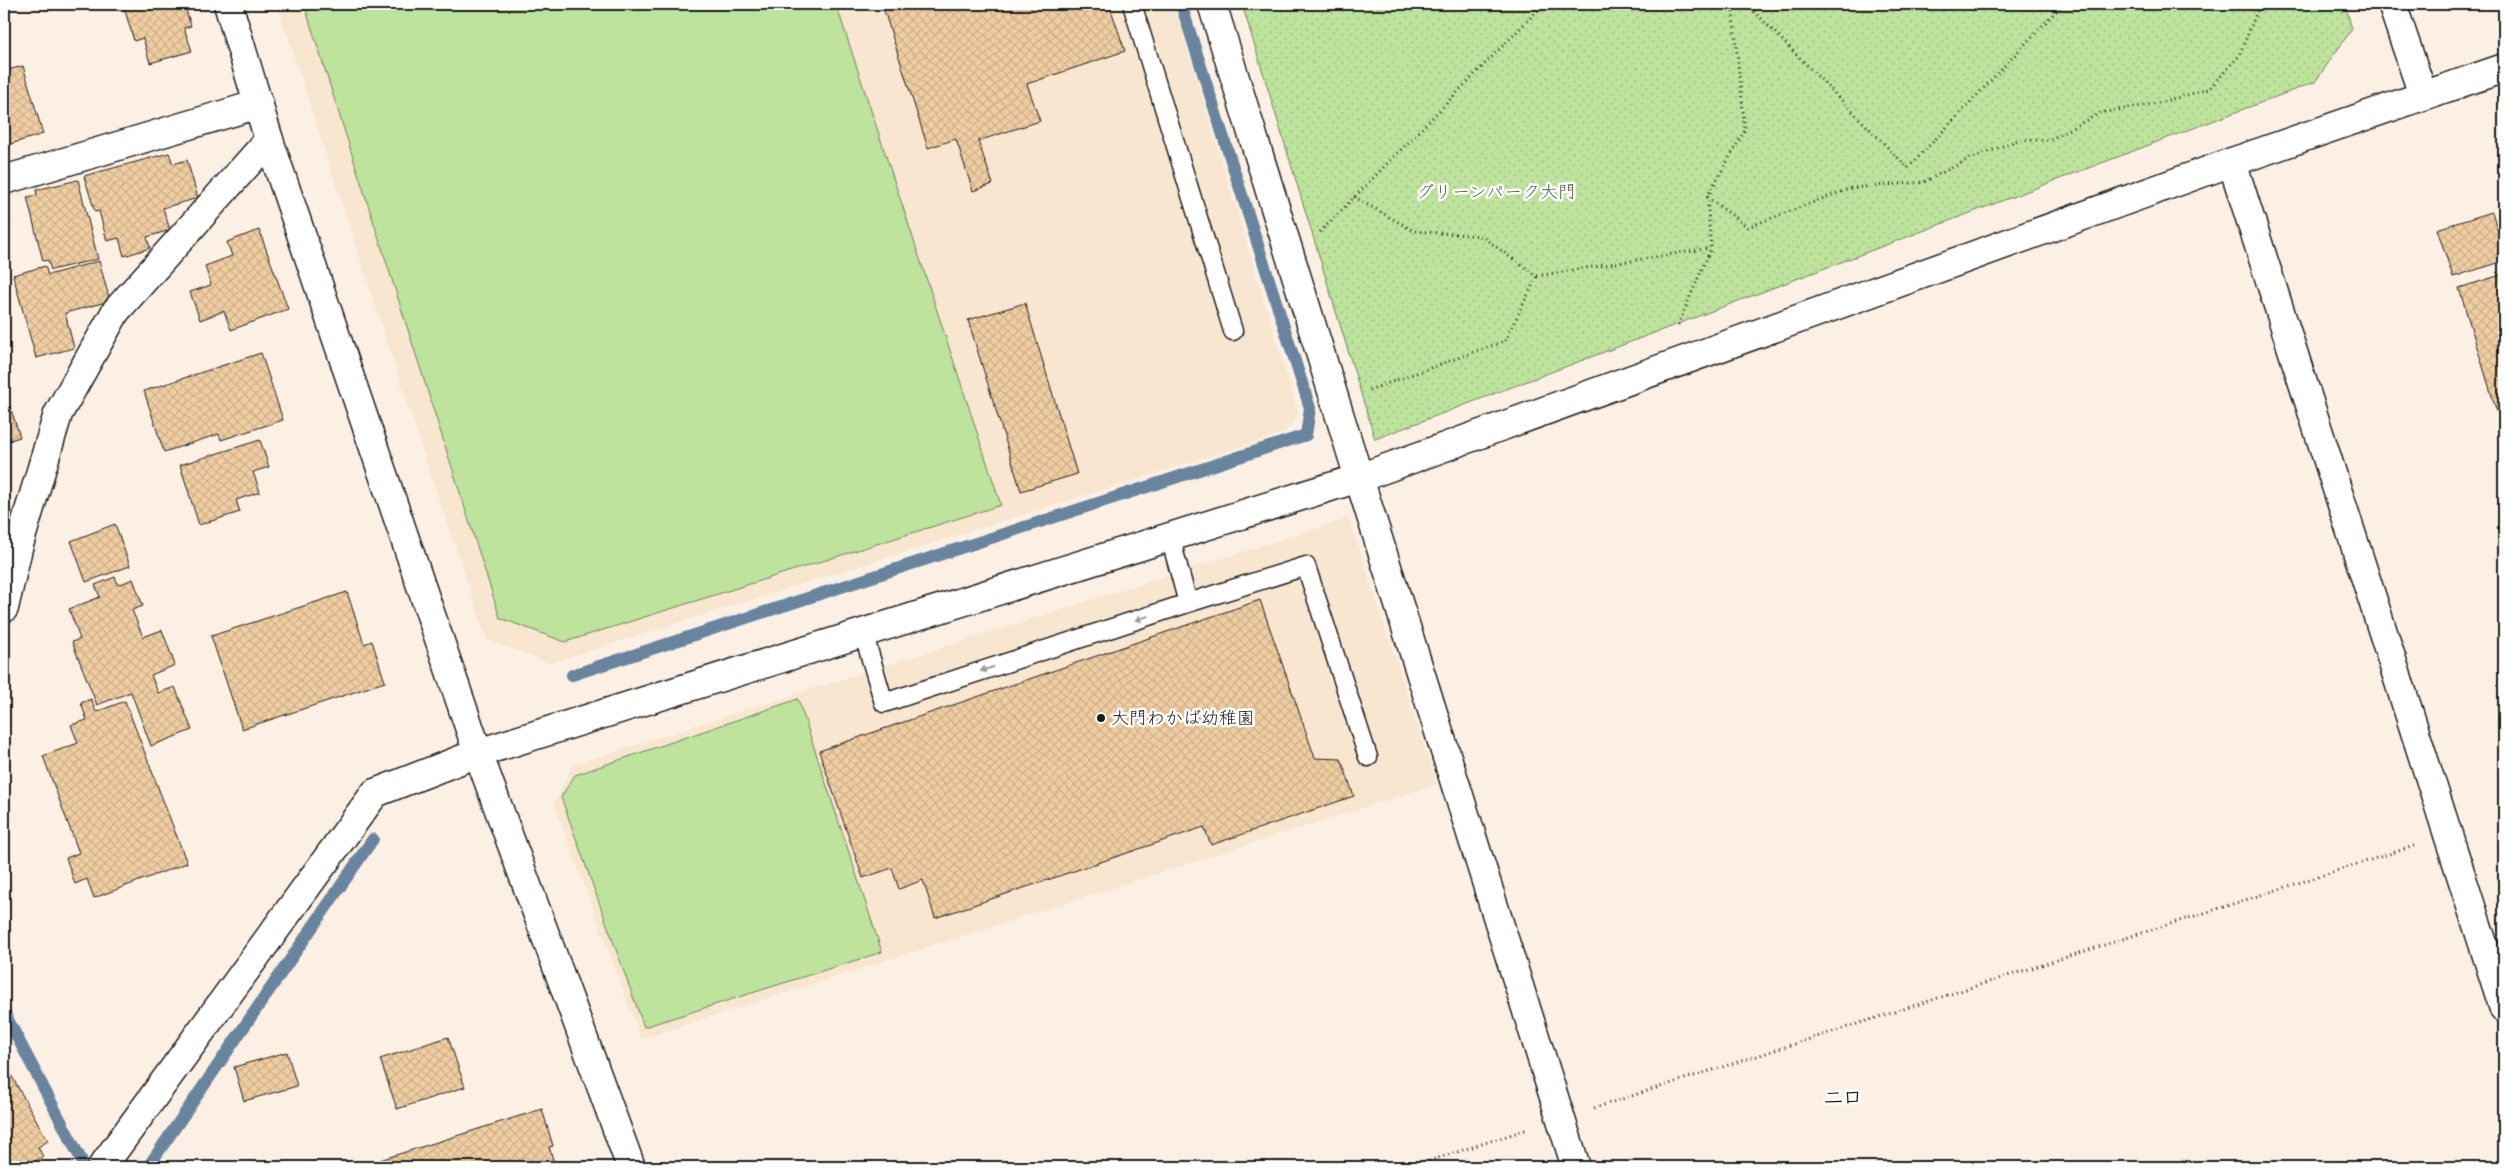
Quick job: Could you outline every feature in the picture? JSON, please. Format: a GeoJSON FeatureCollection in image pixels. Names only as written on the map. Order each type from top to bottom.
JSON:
{"type":"FeatureCollection","features":[{"type":"Feature","properties":{"kind":"street"},"geometry":{"type":"LineString","coordinates":[[228,4],[269,140],[478,753],[631,1167]]}},
{"type":"Feature","properties":{"kind":"street"},"geometry":{"type":"LineString","coordinates":[[1212,4],[1576,1167]]}},
{"type":"Feature","properties":{"kind":"street"},"geometry":{"type":"LineString","coordinates":[[2392,4],[2423,95]]}},
{"type":"Feature","properties":{"kind":"street"},"geometry":{"type":"LineString","coordinates":[[102,1167],[375,793],[478,753],[1359,478],[2232,162],[2504,68]]}},
{"type":"Feature","properties":{"kind":"street"},"geometry":{"type":"LineString","coordinates":[[4,180],[259,104]]}},
{"type":"Feature","properties":{"kind":"street"},"geometry":{"type":"LineString","coordinates":[[4,608],[58,414],[116,311],[269,140]]}},
{"type":"Feature","properties":{"kind":"street"},"geometry":{"type":"LineString","coordinates":[[2232,162],[2504,1009]]}},
{"type":"Feature","properties":{"kind":"lane"},"geometry":{"type":"LineString","coordinates":[[1132,4],[1233,331]]}},
{"type":"Feature","properties":{"kind":"lane"},"geometry":{"type":"LineString","coordinates":[[1170,536],[1188,603]]}},
{"type":"Feature","properties":{"kind":"lane"},"geometry":{"type":"LineString","coordinates":[[863,632],[884,703],[1306,566],[1368,757]]}},
{"type":"Feature","properties":{"kind":"path"},"geometry":{"type":"LineString","coordinates":[[1291,261],[1544,4]]}},
{"type":"Feature","properties":{"kind":"path"},"geometry":{"type":"LineString","coordinates":[[1659,370],[1711,248],[1706,197],[1746,130],[1732,4]]}},
{"type":"Feature","properties":{"kind":"path"},"geometry":{"type":"LineString","coordinates":[[1747,4],[1908,168],[2063,4]]}},
{"type":"Feature","properties":{"kind":"path"},"geometry":{"type":"LineString","coordinates":[[1706,197],[1748,227],[1850,188],[1924,182],[1965,161],[2018,140],[2049,140],[2100,113],[2158,103],[2209,89],[2239,56],[2260,4]]}},
{"type":"Feature","properties":{"kind":"path"},"geometry":{"type":"LineString","coordinates":[[1354,197],[1414,231],[1481,236],[1537,276],[1711,248]]}},
{"type":"Feature","properties":{"kind":"path"},"geometry":{"type":"LineString","coordinates":[[1336,402],[1505,341],[1537,276]]}},
{"type":"Feature","properties":{"kind":"path"},"geometry":{"type":"LineString","coordinates":[[1410,1167],[2449,835]]}},
{"type":"Feature","properties":{"kind":"shaded area"},"geometry":{"type":"Polygon","coordinates":[[[277,4],[1174,4],[1299,415],[1284,433],[550,663],[487,640],[431,476],[277,4]]]}},
{"type":"Feature","properties":{"kind":"shaded area"},"geometry":{"type":"Polygon","coordinates":[[[1349,518],[1437,784],[641,1039],[554,803],[573,765],[1349,518]]]}},
{"type":"Feature","properties":{"kind":"green space"},"geometry":{"type":"Polygon","coordinates":[[[304,4],[836,4],[1001,505],[565,642],[500,618],[304,4]]]}},
{"type":"Feature","properties":{"kind":"green space","name":"グリーンパーク大門"},"geometry":{"type":"Polygon","coordinates":[[[1242,4],[2345,4],[2352,29],[2315,82],[1375,439],[1242,4]]]}},
{"type":"Feature","properties":{"kind":"green space"},"geometry":{"type":"Polygon","coordinates":[[[798,699],[882,952],[644,1027],[561,797],[575,775],[798,699]]]}},
{"type":"Feature","properties":{"kind":"building"},"geometry":{"type":"Polygon","coordinates":[[[123,4],[184,4],[191,26],[184,28],[192,51],[150,63],[143,38],[134,41],[123,4]]]}},
{"type":"Feature","properties":{"kind":"building"},"geometry":{"type":"Polygon","coordinates":[[[882,4],[1109,4],[1125,51],[1027,84],[1040,121],[978,141],[993,184],[973,191],[956,139],[928,148],[882,4]]]}},
{"type":"Feature","properties":{"kind":"building"},"geometry":{"type":"Polygon","coordinates":[[[23,66],[43,134],[4,146],[4,71],[23,66]]]}},
{"type":"Feature","properties":{"kind":"building"},"geometry":{"type":"Polygon","coordinates":[[[169,153],[173,164],[187,160],[198,198],[163,208],[170,230],[147,237],[150,248],[124,256],[119,238],[107,241],[99,211],[95,212],[84,176],[169,153]]]}},
{"type":"Feature","properties":{"kind":"building"},"geometry":{"type":"Polygon","coordinates":[[[78,180],[98,259],[51,270],[48,260],[43,261],[27,197],[37,195],[36,190],[78,180]]]}},
{"type":"Feature","properties":{"kind":"building"},"geometry":{"type":"Polygon","coordinates":[[[2492,212],[2504,251],[2504,261],[2453,277],[2437,229],[2492,212]]]}},
{"type":"Feature","properties":{"kind":"building"},"geometry":{"type":"Polygon","coordinates":[[[259,230],[288,309],[231,330],[224,311],[200,320],[190,292],[211,285],[205,266],[232,256],[227,242],[259,230]]]}},
{"type":"Feature","properties":{"kind":"building"},"geometry":{"type":"Polygon","coordinates":[[[99,261],[110,301],[65,313],[74,348],[36,358],[13,275],[45,266],[48,275],[99,261]]]}},
{"type":"Feature","properties":{"kind":"building"},"geometry":{"type":"Polygon","coordinates":[[[2504,274],[2504,418],[2499,419],[2459,288],[2504,274]]]}},
{"type":"Feature","properties":{"kind":"building"},"geometry":{"type":"Polygon","coordinates":[[[1025,303],[1077,474],[1021,491],[968,320],[1025,303]]]}},
{"type":"Feature","properties":{"kind":"building"},"geometry":{"type":"Polygon","coordinates":[[[261,353],[283,420],[221,440],[219,434],[164,452],[144,391],[261,353]]]}},
{"type":"Feature","properties":{"kind":"building"},"geometry":{"type":"Polygon","coordinates":[[[4,388],[20,437],[4,442],[4,388]]]}},
{"type":"Feature","properties":{"kind":"building"},"geometry":{"type":"Polygon","coordinates":[[[260,440],[269,467],[253,472],[260,492],[236,500],[240,512],[199,525],[180,465],[260,440]]]}},
{"type":"Feature","properties":{"kind":"building"},"geometry":{"type":"Polygon","coordinates":[[[115,524],[130,566],[86,582],[71,541],[115,524]]]}},
{"type":"Feature","properties":{"kind":"building"},"geometry":{"type":"Polygon","coordinates":[[[115,577],[118,585],[133,579],[143,606],[132,610],[143,637],[162,630],[175,665],[151,675],[158,693],[175,687],[192,730],[151,746],[131,692],[97,705],[72,642],[80,639],[69,609],[100,597],[95,585],[115,577]]]}},
{"type":"Feature","properties":{"kind":"building"},"geometry":{"type":"Polygon","coordinates":[[[347,592],[364,644],[372,641],[385,682],[242,729],[211,636],[347,592]]]}},
{"type":"Feature","properties":{"kind":"building"},"geometry":{"type":"Polygon","coordinates":[[[1260,600],[1315,758],[1341,759],[1354,796],[1211,845],[1204,827],[935,918],[923,880],[899,889],[892,868],[863,878],[819,751],[1260,600]]]}},
{"type":"Feature","properties":{"kind":"building"},"geometry":{"type":"Polygon","coordinates":[[[91,699],[96,712],[125,701],[187,863],[94,898],[87,879],[75,884],[66,858],[79,853],[43,756],[78,743],[71,725],[87,720],[81,703],[91,699]]]}},
{"type":"Feature","properties":{"kind":"building"},"geometry":{"type":"Polygon","coordinates":[[[448,1037],[465,1087],[397,1109],[380,1059],[448,1037]]]}},
{"type":"Feature","properties":{"kind":"building"},"geometry":{"type":"Polygon","coordinates":[[[287,1052],[297,1086],[244,1101],[234,1067],[287,1052]]]}},
{"type":"Feature","properties":{"kind":"building"},"geometry":{"type":"Polygon","coordinates":[[[5,1064],[48,1141],[38,1147],[43,1157],[24,1167],[14,1167],[11,1162],[4,1166],[5,1064]]]}},
{"type":"Feature","properties":{"kind":"building"},"geometry":{"type":"Polygon","coordinates":[[[542,1109],[553,1146],[549,1147],[555,1166],[382,1167],[380,1160],[542,1109]]]}},
{"type":"Feature","properties":{"kind":"waterway"},"geometry":{"type":"LineString","coordinates":[[572,675],[1306,435],[1310,408],[1181,4]]}},
{"type":"Feature","properties":{"kind":"waterway"},"geometry":{"type":"LineString","coordinates":[[148,1167],[373,839]]}},
{"type":"Feature","properties":{"kind":"waterway"},"geometry":{"type":"LineString","coordinates":[[4,1012],[85,1167]]}},
{"type":"Feature","properties":{"kind":"place","name":"大門わかば幼稚園"},"geometry":{"type":"Point","coordinates":[1101,718]}},
{"type":"Feature","properties":{"kind":"district","name":"二口"},"geometry":{"type":"Point","coordinates":[1843,1097]}}]}
